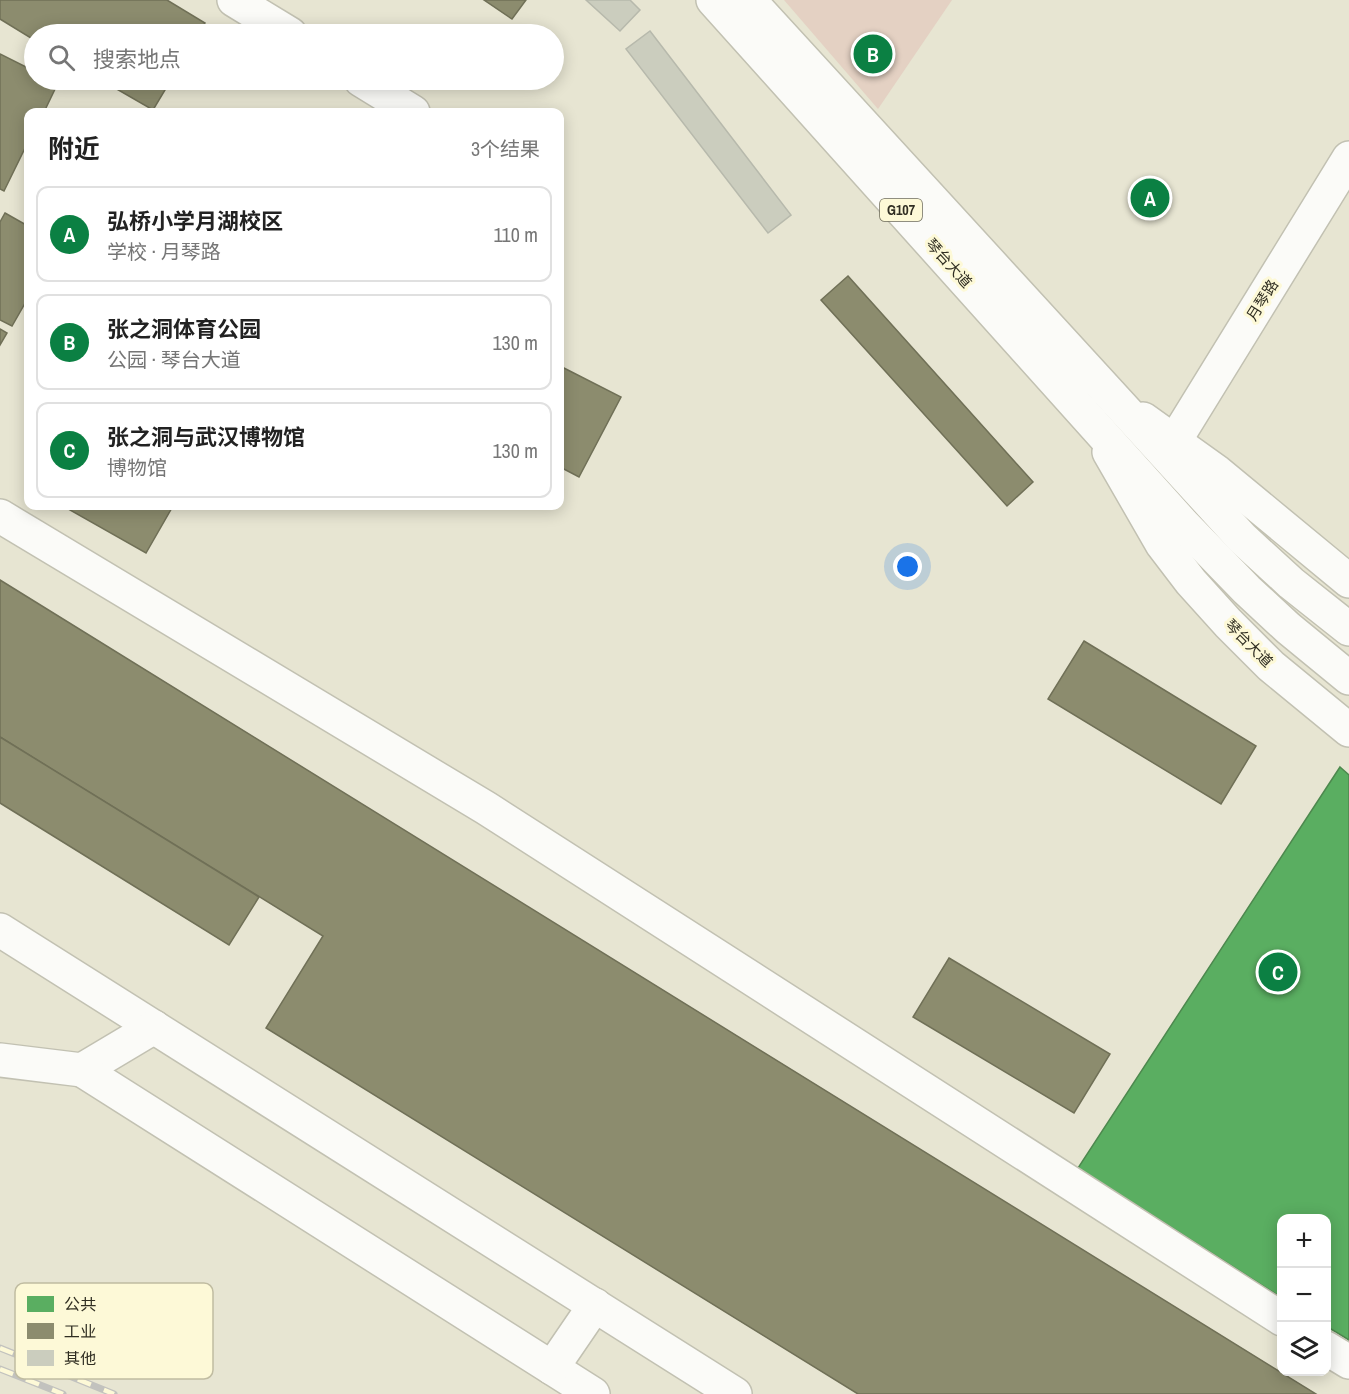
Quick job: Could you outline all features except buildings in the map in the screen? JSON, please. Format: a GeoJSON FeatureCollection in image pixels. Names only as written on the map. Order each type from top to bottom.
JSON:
{"type":"FeatureCollection","features":[{"type":"Feature","properties":{"kind":"main road"},"geometry":{"type":"LineString","coordinates":[[234,0],[274,24]]}},
{"type":"Feature","properties":{"kind":"main road","name":"琴台大道"},"geometry":{"type":"LineString","coordinates":[[713,0],[1183,524],[1247,590],[1288,628],[1349,678]]}},
{"type":"Feature","properties":{"kind":"main road","name":"琴台大道"},"geometry":{"type":"LineString","coordinates":[[749,0],[1242,538],[1291,583],[1349,629]]}},
{"type":"Feature","properties":{"kind":"main road"},"geometry":{"type":"LineString","coordinates":[[377,90],[406,108]]}},
{"type":"Feature","properties":{"kind":"main road","name":"月琴路"},"geometry":{"type":"LineString","coordinates":[[1174,442],[1349,159]]}},
{"type":"Feature","properties":{"kind":"main road","name":"琴台大道"},"geometry":{"type":"LineString","coordinates":[[1114,397],[1217,472],[1349,581]]}},
{"type":"Feature","properties":{"kind":"main road","name":"琴台大道"},"geometry":{"type":"LineString","coordinates":[[1090,420],[1162,544],[1191,582],[1270,666],[1349,730]]}},
{"type":"Feature","properties":{"kind":"main road"},"geometry":{"type":"LineString","coordinates":[[0,516],[486,808],[1277,1316]]}},
{"type":"Feature","properties":{"kind":"main road"},"geometry":{"type":"LineString","coordinates":[[0,930],[735,1394]]}},
{"type":"Feature","properties":{"kind":"main road"},"geometry":{"type":"LineString","coordinates":[[82,1070],[154,1027]]}},
{"type":"Feature","properties":{"kind":"main road"},"geometry":{"type":"LineString","coordinates":[[0,1060],[82,1070],[593,1394]]}},
{"type":"Feature","properties":{"kind":"main road"},"geometry":{"type":"LineString","coordinates":[[552,1368],[595,1305]]}},
{"type":"Feature","properties":{"kind":"main road"},"geometry":{"type":"LineString","coordinates":[[1331,1350],[1349,1362]]}},
{"type":"Feature","properties":{"kind":"shaded area"},"geometry":{"type":"Polygon","coordinates":[[[784,0],[952,0],[878,109],[784,0]]]}},
{"type":"Feature","properties":{"kind":"railway"},"geometry":{"type":"LineString","coordinates":[[0,1348],[15,1354]]}},
{"type":"Feature","properties":{"kind":"railway"},"geometry":{"type":"LineString","coordinates":[[0,1369],[15,1375]]}},
{"type":"Feature","properties":{"kind":"railway"},"geometry":{"type":"LineString","coordinates":[[25,1379],[63,1394]]}},
{"type":"Feature","properties":{"kind":"railway"},"geometry":{"type":"LineString","coordinates":[[77,1379],[114,1394]]}},
{"type":"Feature","properties":{"kind":"place","name":"张之洞体育公园"},"geometry":{"type":"Point","coordinates":[873,54]}},
{"type":"Feature","properties":{"kind":"place","name":"弘桥小学月湖校区"},"geometry":{"type":"Point","coordinates":[1150,198]}},
{"type":"Feature","properties":{"kind":"place","name":"张之洞与武汉博物馆"},"geometry":{"type":"Point","coordinates":[1278,972]}}]}
